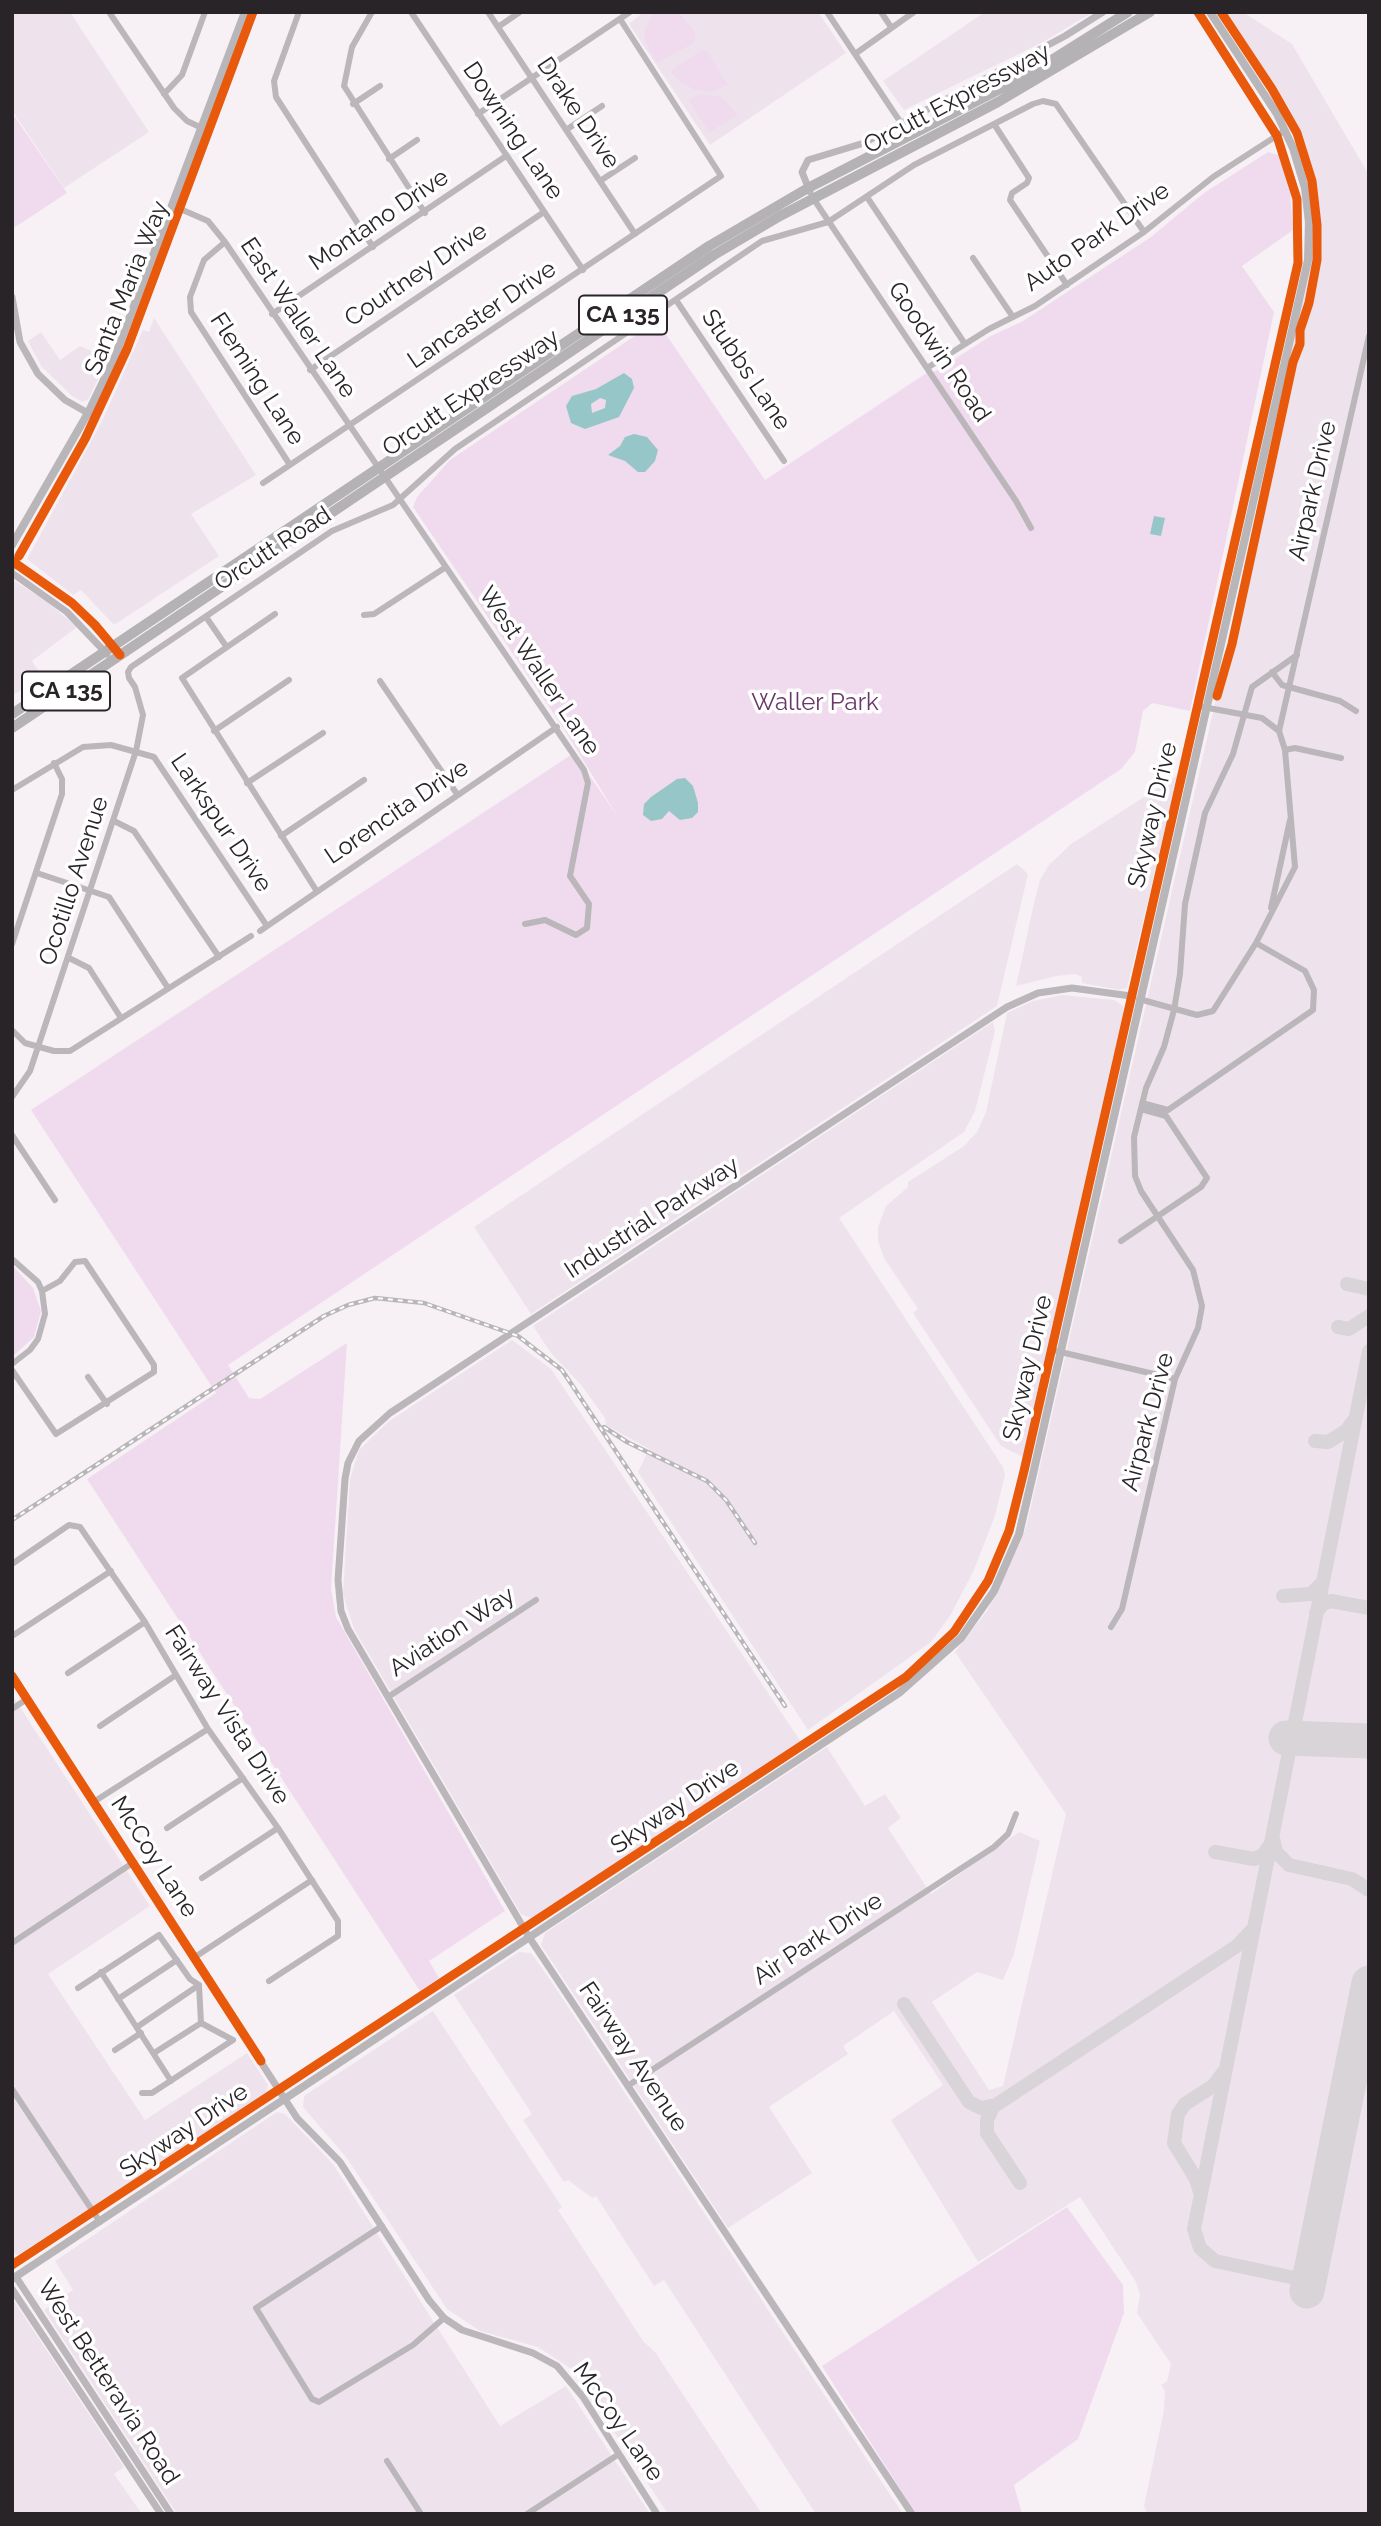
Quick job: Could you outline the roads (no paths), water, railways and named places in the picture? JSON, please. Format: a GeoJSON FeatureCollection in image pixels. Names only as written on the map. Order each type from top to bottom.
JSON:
{"type":"FeatureCollection","features":[{"type":"Feature","properties":{"kind":"highway","name":"Orcutt Expressway"},"geometry":{"type":"LineString","coordinates":[[380,473],[634,294],[808,188],[1031,73],[1128,12]]}},
{"type":"Feature","properties":{"kind":"highway","name":"Orcutt Expressway"},"geometry":{"type":"LineString","coordinates":[[12,714],[112,653],[380,473],[714,255],[813,198],[998,103],[1150,12]]}},
{"type":"Feature","properties":{"kind":"highway","name":"Orcutt Expressway"},"geometry":{"type":"LineString","coordinates":[[12,728],[112,653]]}},
{"type":"Feature","properties":{"kind":"main road","name":"Santa Maria Way"},"geometry":{"type":"LineString","coordinates":[[13,564],[40,522],[127,349],[202,128],[245,12]]}},
{"type":"Feature","properties":{"kind":"main road","name":"Santa Maria Way"},"geometry":{"type":"LineString","coordinates":[[176,207],[253,12]]}},
{"type":"Feature","properties":{"kind":"main road","name":"Skyway Drive"},"geometry":{"type":"LineString","coordinates":[[13,2275],[527,1933],[900,1693],[921,1678],[961,1638],[994,1591],[1018,1534],[1131,996],[1298,263],[1297,199],[1277,136],[1198,12]]}},
{"type":"Feature","properties":{"kind":"main road","name":"Skyway Drive"},"geometry":{"type":"LineString","coordinates":[[1057,1351],[1142,1000],[1308,260],[1305,188],[1286,131],[1210,12]]}},
{"type":"Feature","properties":{"kind":"main road","name":"Santa Maria Way"},"geometry":{"type":"LineString","coordinates":[[12,545],[92,415]]}},
{"type":"Feature","properties":{"kind":"main road","name":"Skyway Drive"},"geometry":{"type":"LineString","coordinates":[[12,2265],[97,2218]]}},
{"type":"Feature","properties":{"kind":"street"},"geometry":{"type":"LineString","coordinates":[[164,94],[182,75],[205,12]]}},
{"type":"Feature","properties":{"kind":"street"},"geometry":{"type":"LineString","coordinates":[[299,12],[274,81],[276,97],[373,247]]}},
{"type":"Feature","properties":{"kind":"street"},"geometry":{"type":"LineString","coordinates":[[372,12],[356,37],[345,71],[344,86],[425,213]]}},
{"type":"Feature","properties":{"kind":"street","name":"Downing Lane"},"geometry":{"type":"LineString","coordinates":[[411,12],[583,270]]}},
{"type":"Feature","properties":{"kind":"street","name":"Drake Drive"},"geometry":{"type":"LineString","coordinates":[[488,12],[635,234]]}},
{"type":"Feature","properties":{"kind":"street"},"geometry":{"type":"LineString","coordinates":[[498,27],[520,12]]}},
{"type":"Feature","properties":{"kind":"street"},"geometry":{"type":"LineString","coordinates":[[478,114],[629,12]]}},
{"type":"Feature","properties":{"kind":"street"},"geometry":{"type":"LineString","coordinates":[[827,12],[901,123]]}},
{"type":"Feature","properties":{"kind":"street"},"geometry":{"type":"LineString","coordinates":[[881,12],[891,27]]}},
{"type":"Feature","properties":{"kind":"street"},"geometry":{"type":"LineString","coordinates":[[855,54],[914,12]]}},
{"type":"Feature","properties":{"kind":"street"},"geometry":{"type":"LineString","coordinates":[[813,198],[802,172],[808,160],[864,143],[1065,36],[1103,12]]}},
{"type":"Feature","properties":{"kind":"street"},"geometry":{"type":"LineString","coordinates":[[111,13],[164,94],[181,115],[202,128]]}},
{"type":"Feature","properties":{"kind":"street","name":"Lancaster Drive"},"geometry":{"type":"LineString","coordinates":[[263,484],[721,176],[620,19]]}},
{"type":"Feature","properties":{"kind":"street"},"geometry":{"type":"LineString","coordinates":[[353,104],[380,86]]}},
{"type":"Feature","properties":{"kind":"street","name":"Orcutt Road"},"geometry":{"type":"LineString","coordinates":[[128,672],[332,531],[402,499],[455,449],[762,242],[828,222],[914,165],[1032,104],[1051,101],[1064,114],[1144,232]]}},
{"type":"Feature","properties":{"kind":"street"},"geometry":{"type":"LineString","coordinates":[[566,130],[602,106]]}},
{"type":"Feature","properties":{"kind":"street"},"geometry":{"type":"LineString","coordinates":[[994,124],[1029,178],[1027,183],[1012,193],[1010,200],[1067,285]]}},
{"type":"Feature","properties":{"kind":"street","name":"Auto Park Drive"},"geometry":{"type":"LineString","coordinates":[[927,368],[1067,285],[1144,232],[1213,177],[1286,131]]}},
{"type":"Feature","properties":{"kind":"street"},"geometry":{"type":"LineString","coordinates":[[389,159],[418,140]]}},
{"type":"Feature","properties":{"kind":"street","name":"Montano Drive"},"geometry":{"type":"LineString","coordinates":[[272,314],[506,156]]}},
{"type":"Feature","properties":{"kind":"street"},"geometry":{"type":"LineString","coordinates":[[600,181],[635,158]]}},
{"type":"Feature","properties":{"kind":"street"},"geometry":{"type":"LineString","coordinates":[[867,197],[965,344]]}},
{"type":"Feature","properties":{"kind":"street","name":"Goodwin Road"},"geometry":{"type":"LineString","coordinates":[[813,198],[1031,528]]}},
{"type":"Feature","properties":{"kind":"street","name":"East Waller Lane"},"geometry":{"type":"LineString","coordinates":[[176,207],[208,221],[225,242],[380,473]]}},
{"type":"Feature","properties":{"kind":"street","name":"Courtney Drive"},"geometry":{"type":"LineString","coordinates":[[310,370],[544,212]]}},
{"type":"Feature","properties":{"kind":"street","name":"Fleming Lane"},"geometry":{"type":"LineString","coordinates":[[225,242],[204,261],[190,296],[191,312],[290,465]]}},
{"type":"Feature","properties":{"kind":"street"},"geometry":{"type":"LineString","coordinates":[[973,257],[1013,317]]}},
{"type":"Feature","properties":{"kind":"street"},"geometry":{"type":"LineString","coordinates":[[12,297],[20,341],[38,374],[65,400],[92,415]]}},
{"type":"Feature","properties":{"kind":"street","name":"Stubbs Lane"},"geometry":{"type":"LineString","coordinates":[[676,300],[784,461]]}},
{"type":"Feature","properties":{"kind":"street","name":"Airpark Drive"},"geometry":{"type":"LineString","coordinates":[[1279,731],[1369,336]]}},
{"type":"Feature","properties":{"kind":"street","name":"West Waller Lane"},"geometry":{"type":"LineString","coordinates":[[380,473],[402,499],[576,755],[588,783],[570,876],[589,904],[587,928],[576,935],[545,920],[525,924]]}},
{"type":"Feature","properties":{"kind":"street"},"geometry":{"type":"LineString","coordinates":[[13,564],[72,603],[112,653]]}},
{"type":"Feature","properties":{"kind":"street"},"geometry":{"type":"LineString","coordinates":[[364,615],[374,614],[446,567]]}},
{"type":"Feature","properties":{"kind":"street"},"geometry":{"type":"LineString","coordinates":[[12,573],[67,612],[112,653]]}},
{"type":"Feature","properties":{"kind":"street"},"geometry":{"type":"LineString","coordinates":[[275,614],[182,678],[316,890]]}},
{"type":"Feature","properties":{"kind":"street"},"geometry":{"type":"LineString","coordinates":[[206,617],[226,646]]}},
{"type":"Feature","properties":{"kind":"street","name":"Airpark Drive"},"geometry":{"type":"LineString","coordinates":[[1111,1627],[1122,1609],[1175,1379],[1198,1328],[1202,1297],[1194,1270],[1141,1191],[1133,1166],[1134,1137],[1141,1106],[1174,1010],[1181,974],[1185,904],[1205,813],[1233,754],[1252,687],[1297,655]]}},
{"type":"Feature","properties":{"kind":"street","name":"Ocotillo Avenue"},"geometry":{"type":"LineString","coordinates":[[12,1097],[23,1084],[38,1047],[136,751],[143,715],[128,672]]}},
{"type":"Feature","properties":{"kind":"street"},"geometry":{"type":"LineString","coordinates":[[1272,672],[1278,682],[1340,701],[1356,710]]}},
{"type":"Feature","properties":{"kind":"street"},"geometry":{"type":"LineString","coordinates":[[214,731],[289,680]]}},
{"type":"Feature","properties":{"kind":"street"},"geometry":{"type":"LineString","coordinates":[[380,681],[457,794]]}},
{"type":"Feature","properties":{"kind":"street"},"geometry":{"type":"LineString","coordinates":[[1131,996],[1197,1015],[1213,1011],[1256,943],[1296,867],[1285,750],[1279,731],[1269,722],[1198,706]]}},
{"type":"Feature","properties":{"kind":"street","name":"Lorencita Drive"},"geometry":{"type":"LineString","coordinates":[[260,931],[557,727]]}},
{"type":"Feature","properties":{"kind":"street"},"geometry":{"type":"LineString","coordinates":[[247,783],[323,733]]}},
{"type":"Feature","properties":{"kind":"street"},"geometry":{"type":"LineString","coordinates":[[12,790],[79,749],[96,745],[136,751]]}},
{"type":"Feature","properties":{"kind":"street"},"geometry":{"type":"LineString","coordinates":[[1285,750],[1295,748],[1340,758]]}},
{"type":"Feature","properties":{"kind":"street","name":"Larkspur Drive"},"geometry":{"type":"LineString","coordinates":[[136,751],[158,761],[267,926]]}},
{"type":"Feature","properties":{"kind":"street"},"geometry":{"type":"LineString","coordinates":[[12,944],[62,794],[62,779],[54,763]]}},
{"type":"Feature","properties":{"kind":"street"},"geometry":{"type":"LineString","coordinates":[[281,836],[364,780]]}},
{"type":"Feature","properties":{"kind":"street"},"geometry":{"type":"LineString","coordinates":[[1270,917],[1292,811]]}},
{"type":"Feature","properties":{"kind":"street"},"geometry":{"type":"LineString","coordinates":[[114,821],[134,831],[219,957]]}},
{"type":"Feature","properties":{"kind":"street"},"geometry":{"type":"LineString","coordinates":[[37,873],[92,889],[114,903],[169,988]]}},
{"type":"Feature","properties":{"kind":"street"},"geometry":{"type":"LineString","coordinates":[[12,1030],[25,1043],[70,1051],[251,936]]}},
{"type":"Feature","properties":{"kind":"street"},"geometry":{"type":"LineString","coordinates":[[1167,1113],[1313,1010],[1314,990],[1305,971],[1256,943]]}},
{"type":"Feature","properties":{"kind":"street"},"geometry":{"type":"LineString","coordinates":[[69,958],[89,968],[121,1018]]}},
{"type":"Feature","properties":{"kind":"street","name":"Industrial Parkway"},"geometry":{"type":"LineString","coordinates":[[341,1611],[338,1565],[345,1479],[353,1451],[369,1430],[1008,1006],[1038,993],[1072,988],[1131,996]]}},
{"type":"Feature","properties":{"kind":"street"},"geometry":{"type":"LineString","coordinates":[[1121,1241],[1202,1187],[1207,1178],[1167,1113],[1141,1106]]}},
{"type":"Feature","properties":{"kind":"street"},"geometry":{"type":"LineString","coordinates":[[12,1135],[55,1200]]}},
{"type":"Feature","properties":{"kind":"street"},"geometry":{"type":"LineString","coordinates":[[12,1259],[30,1272],[42,1291],[45,1314],[43,1327],[30,1350],[12,1364]]}},
{"type":"Feature","properties":{"kind":"street"},"geometry":{"type":"LineString","coordinates":[[12,1370],[56,1434],[152,1375],[155,1370],[85,1261],[75,1262],[60,1281],[42,1291]]}},
{"type":"Feature","properties":{"kind":"street"},"geometry":{"type":"LineString","coordinates":[[1057,1351],[1175,1379]]}},
{"type":"Feature","properties":{"kind":"street"},"geometry":{"type":"LineString","coordinates":[[88,1377],[107,1404]]}},
{"type":"Feature","properties":{"kind":"street","name":"Fairway Vista Drive"},"geometry":{"type":"LineString","coordinates":[[12,1564],[74,1524],[80,1527],[145,1622],[208,1728],[278,1828],[338,1921],[340,1932],[269,1981]]}},
{"type":"Feature","properties":{"kind":"street"},"geometry":{"type":"LineString","coordinates":[[12,1636],[111,1571]]}},
{"type":"Feature","properties":{"kind":"street","name":"Aviation Way"},"geometry":{"type":"LineString","coordinates":[[388,1698],[536,1600]]}},
{"type":"Feature","properties":{"kind":"street","name":"Fairway Avenue"},"geometry":{"type":"LineString","coordinates":[[341,1611],[388,1698],[527,1933],[912,2514]]}},
{"type":"Feature","properties":{"kind":"street"},"geometry":{"type":"LineString","coordinates":[[68,1674],[145,1622]]}},
{"type":"Feature","properties":{"kind":"street"},"geometry":{"type":"LineString","coordinates":[[100,1726],[176,1675]]}},
{"type":"Feature","properties":{"kind":"street","name":"McCoy Lane"},"geometry":{"type":"LineString","coordinates":[[12,1676],[283,2094],[307,2129],[331,2149],[429,2300],[444,2318],[477,2337],[533,2353],[557,2366],[583,2397],[657,2514]]}},
{"type":"Feature","properties":{"kind":"street"},"geometry":{"type":"LineString","coordinates":[[12,1709],[27,1699]]}},
{"type":"Feature","properties":{"kind":"street"},"geometry":{"type":"LineString","coordinates":[[95,1801],[208,1728]]}},
{"type":"Feature","properties":{"kind":"street"},"geometry":{"type":"LineString","coordinates":[[167,1828],[243,1778]]}},
{"type":"Feature","properties":{"kind":"street","name":"Air Park Drive"},"geometry":{"type":"LineString","coordinates":[[629,2085],[994,1847],[1008,1834],[1016,1814]]}},
{"type":"Feature","properties":{"kind":"street"},"geometry":{"type":"LineString","coordinates":[[202,1878],[278,1828]]}},
{"type":"Feature","properties":{"kind":"street"},"geometry":{"type":"LineString","coordinates":[[12,1943],[134,1862]]}},
{"type":"Feature","properties":{"kind":"street"},"geometry":{"type":"LineString","coordinates":[[195,1957],[312,1880]]}},
{"type":"Feature","properties":{"kind":"street"},"geometry":{"type":"LineString","coordinates":[[78,1988],[159,1935],[192,1982],[199,1985]]}},
{"type":"Feature","properties":{"kind":"street"},"geometry":{"type":"LineString","coordinates":[[118,1999],[177,1960]]}},
{"type":"Feature","properties":{"kind":"street"},"geometry":{"type":"LineString","coordinates":[[101,1972],[171,2081]]}},
{"type":"Feature","properties":{"kind":"street"},"geometry":{"type":"LineString","coordinates":[[199,1985],[201,2023]]}},
{"type":"Feature","properties":{"kind":"street"},"geometry":{"type":"LineString","coordinates":[[115,2050],[199,1985]]}},
{"type":"Feature","properties":{"kind":"street"},"geometry":{"type":"LineString","coordinates":[[142,2093],[149,2095],[233,2040],[201,2023]]}},
{"type":"Feature","properties":{"kind":"street"},"geometry":{"type":"LineString","coordinates":[[154,2053],[201,2023]]}},
{"type":"Feature","properties":{"kind":"street"},"geometry":{"type":"LineString","coordinates":[[12,2089],[97,2218]]}},
{"type":"Feature","properties":{"kind":"street"},"geometry":{"type":"LineString","coordinates":[[382,2226],[256,2308],[312,2399],[319,2402],[413,2345],[444,2318]]}},
{"type":"Feature","properties":{"kind":"street","name":"West Betteravia Road"},"geometry":{"type":"LineString","coordinates":[[13,2275],[171,2514]]}},
{"type":"Feature","properties":{"kind":"street","name":"West Betteravia Road"},"geometry":{"type":"LineString","coordinates":[[12,2289],[161,2514]]}},
{"type":"Feature","properties":{"kind":"street"},"geometry":{"type":"LineString","coordinates":[[527,2514],[619,2454]]}},
{"type":"Feature","properties":{"kind":"street"},"geometry":{"type":"LineString","coordinates":[[387,2461],[421,2514]]}},
{"type":"Feature","properties":{"kind":"water"},"geometry":{"type":"Polygon","coordinates":[[[624,373],[632,379],[634,388],[619,417],[585,429],[571,423],[566,406],[572,396],[596,389],[624,373]],[[600,398],[591,404],[592,413],[605,408],[606,400],[600,398]]]}},
{"type":"Feature","properties":{"kind":"water"},"geometry":{"type":"Polygon","coordinates":[[[634,434],[647,437],[658,450],[655,461],[645,472],[638,472],[625,461],[608,455],[620,446],[625,437],[634,434]]]}},
{"type":"Feature","properties":{"kind":"water"},"geometry":{"type":"Polygon","coordinates":[[[1154,516],[1165,518],[1161,536],[1150,534],[1154,516]]]}},
{"type":"Feature","properties":{"kind":"water"},"geometry":{"type":"Polygon","coordinates":[[[685,778],[693,786],[698,803],[698,812],[692,818],[680,820],[669,811],[662,819],[651,821],[643,815],[644,804],[651,797],[677,779],[685,778]]]}},
{"type":"Feature","properties":{"kind":"railway"},"geometry":{"type":"LineString","coordinates":[[12,1520],[324,1316],[348,1305],[375,1298],[424,1303],[518,1336],[562,1370],[785,1706]]}},
{"type":"Feature","properties":{"kind":"railway"},"geometry":{"type":"LineString","coordinates":[[604,1427],[627,1442],[707,1481],[726,1500],[755,1543]]}},
{"type":"Feature","properties":{"kind":"park label","name":"Waller Park"},"geometry":{"type":"Point","coordinates":[815,703]}}]}
